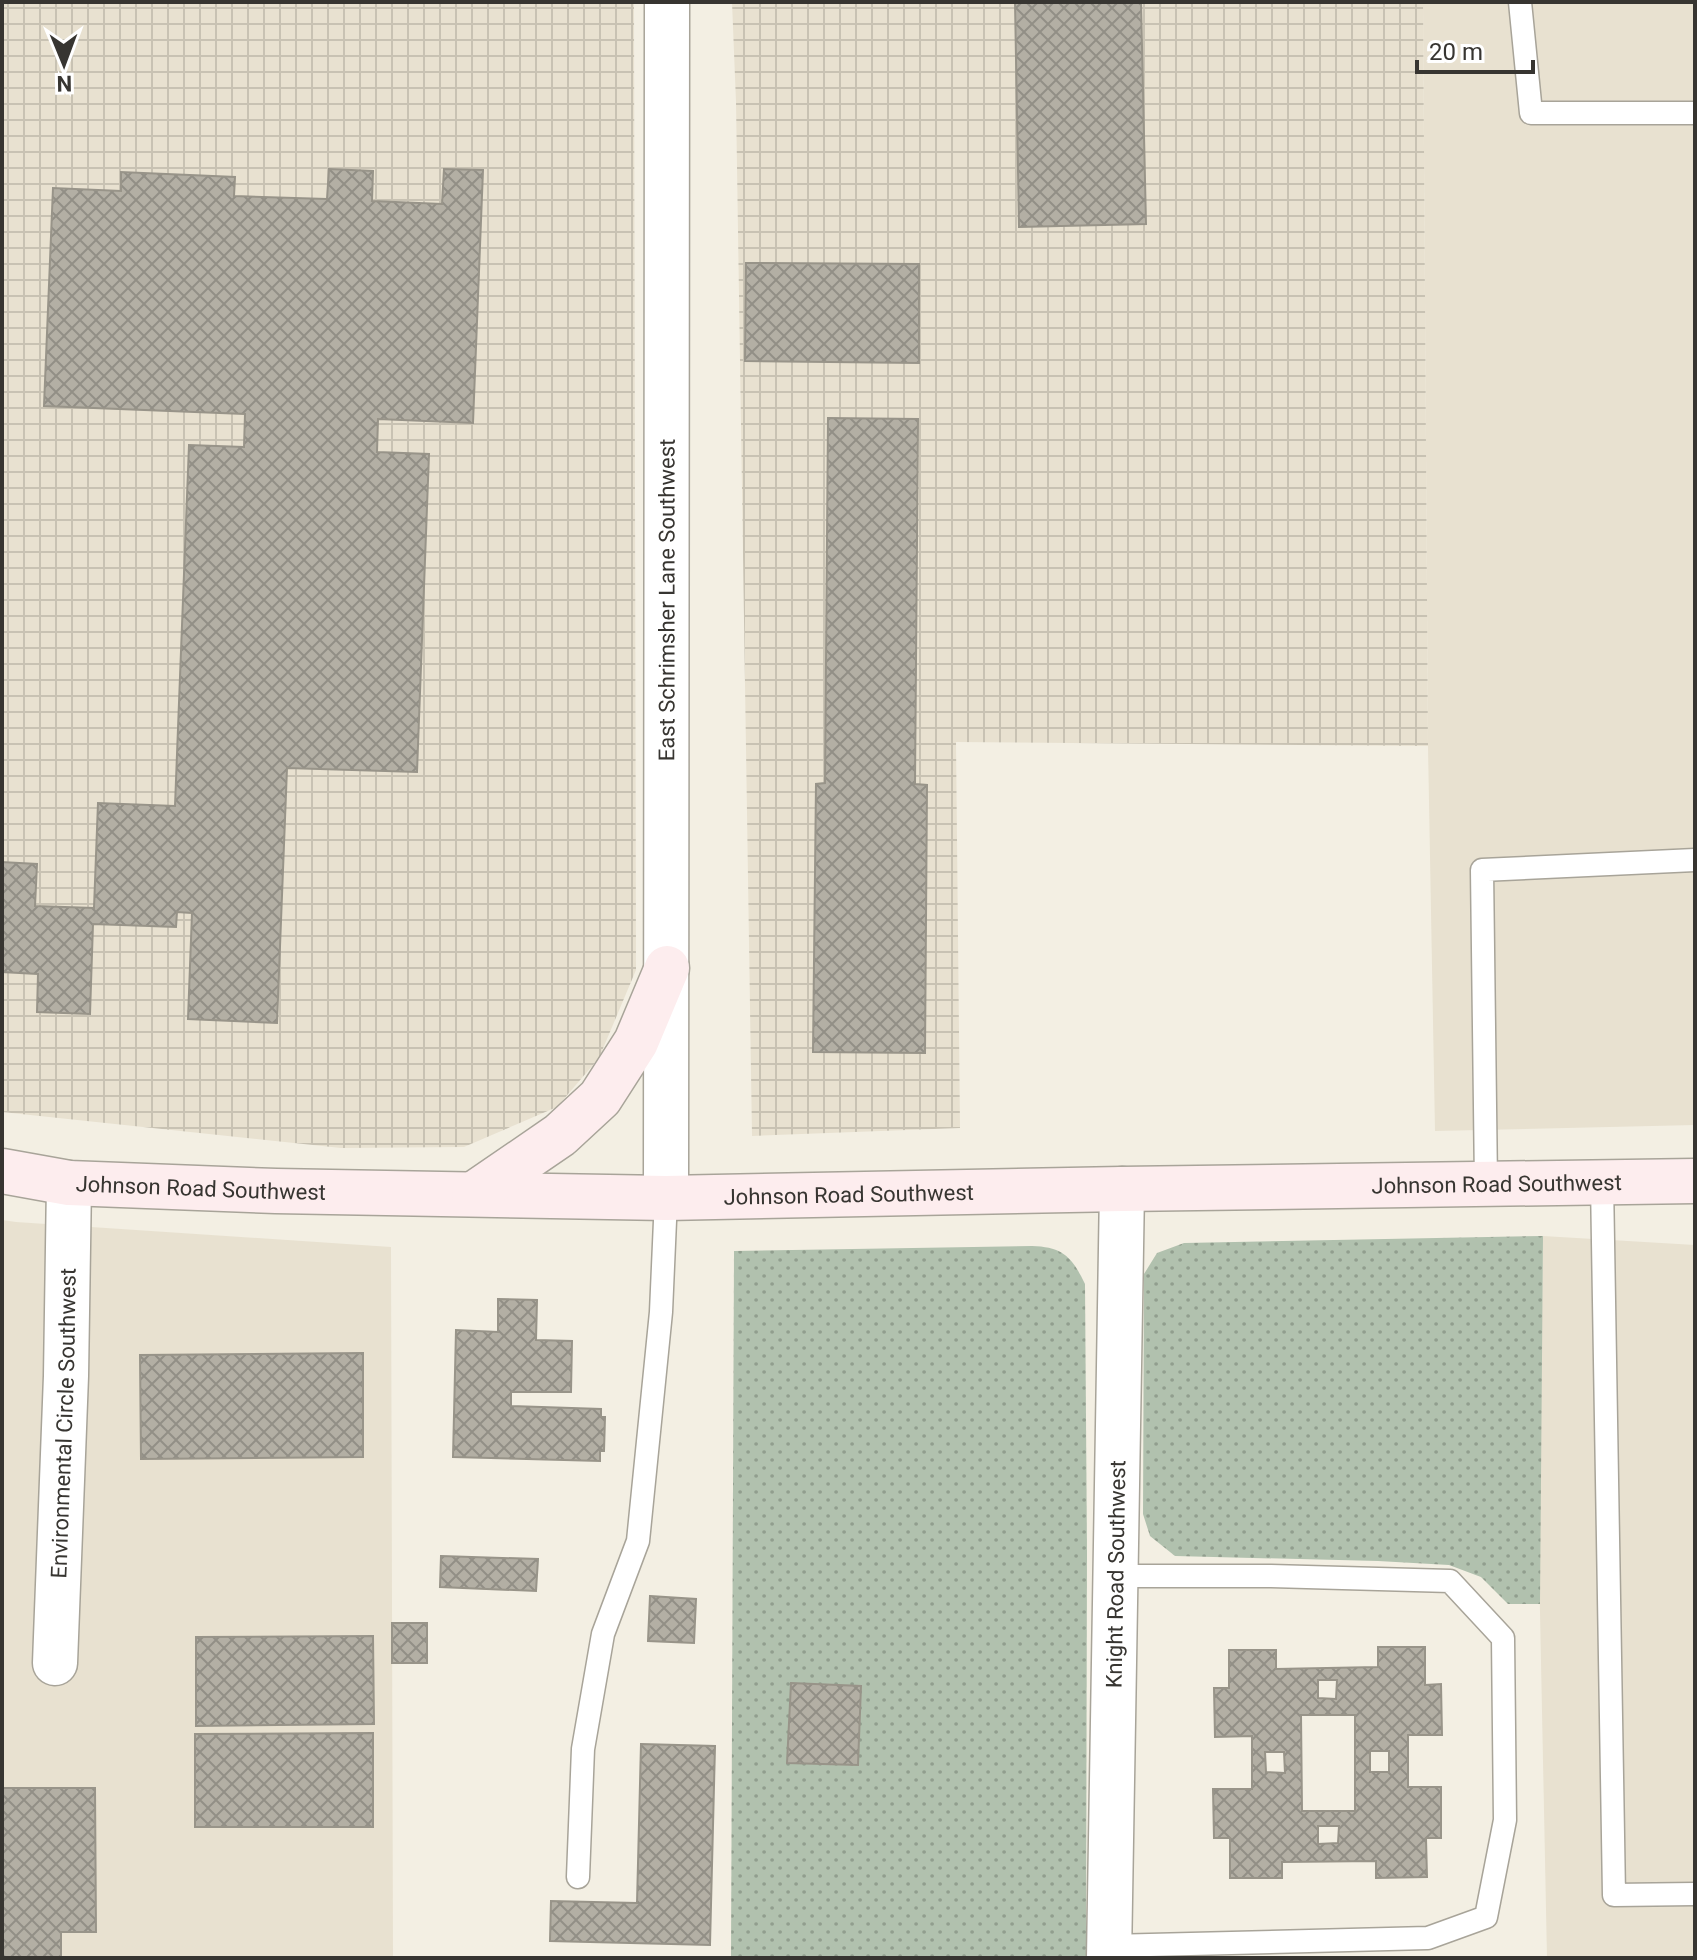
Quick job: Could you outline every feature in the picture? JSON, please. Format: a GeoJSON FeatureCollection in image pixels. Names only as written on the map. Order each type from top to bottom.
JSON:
{"type":"FeatureCollection","features":[{"type":"Feature","properties":{"kind":"street","name":"East Schrimsher Lane Southwest"},"geometry":{"type":"LineString","coordinates":[[666,1198],[667,2]]}},
{"type":"Feature","properties":{"kind":"street"},"geometry":{"type":"LineString","coordinates":[[474,1194],[560,1135],[600,1098],[636,1042],[667,968]]}},
{"type":"Feature","properties":{"kind":"street","name":"Johnson Road Southwest"},"geometry":{"type":"LineString","coordinates":[[2,1171],[69,1183],[276,1191],[666,1198],[1695,1181]]}},
{"type":"Feature","properties":{"kind":"street","name":"Environmental Circle Southwest"},"geometry":{"type":"LineString","coordinates":[[55,1663],[66,1376],[69,1183]]}},
{"type":"Feature","properties":{"kind":"street","name":"Knight Road Southwest"},"geometry":{"type":"LineString","coordinates":[[1109,1952],[1122,1189]]}},
{"type":"Feature","properties":{"kind":"lane"},"geometry":{"type":"LineString","coordinates":[[1520,2],[1531,113],[1695,113]]}},
{"type":"Feature","properties":{"kind":"lane"},"geometry":{"type":"LineString","coordinates":[[1486,1184],[1482,870],[1695,860]]}},
{"type":"Feature","properties":{"kind":"lane"},"geometry":{"type":"LineString","coordinates":[[1602,1182],[1614,1895],[1695,1894]]}},
{"type":"Feature","properties":{"kind":"lane"},"geometry":{"type":"LineString","coordinates":[[578,1877],[583,1749],[603,1634],[638,1541],[661,1312],[666,1198]]}},
{"type":"Feature","properties":{"kind":"lane"},"geometry":{"type":"LineString","coordinates":[[1109,1952],[1428,1938],[1486,1917],[1505,1820],[1503,1638],[1450,1581],[1115,1576]]}},
{"type":"Feature","properties":{"kind":"shaded area"},"geometry":{"type":"Polygon","coordinates":[[[2,2],[634,2],[636,970],[599,1058],[557,1107],[464,1147],[341,1148],[2,1112],[2,2]]]}},
{"type":"Feature","properties":{"kind":"shaded area"},"geometry":{"type":"Polygon","coordinates":[[[732,2],[1423,2],[1428,746],[956,742],[960,1128],[752,1136],[732,2]]]}},
{"type":"Feature","properties":{"kind":"shaded area"},"geometry":{"type":"Polygon","coordinates":[[[1423,2],[1695,2],[1695,1125],[1435,1131],[1428,746],[1423,2]]]}},
{"type":"Feature","properties":{"kind":"shaded area"},"geometry":{"type":"Polygon","coordinates":[[[2,1220],[391,1247],[393,1958],[2,1958],[2,1220]]]}},
{"type":"Feature","properties":{"kind":"shaded area"},"geometry":{"type":"Polygon","coordinates":[[[1543,1236],[1695,1245],[1695,1958],[1547,1958],[1539,1562],[1543,1236]]]}},
{"type":"Feature","properties":{"kind":"green space"},"geometry":{"type":"Polygon","coordinates":[[[1543,1236],[1540,1604],[1508,1604],[1481,1577],[1449,1565],[1175,1556],[1150,1536],[1143,1514],[1144,1274],[1157,1253],[1184,1243],[1543,1236]]]}},
{"type":"Feature","properties":{"kind":"green space"},"geometry":{"type":"Polygon","coordinates":[[[1032,1246],[1065,1255],[1085,1284],[1086,1958],[731,1958],[734,1251],[1032,1246]]]}},
{"type":"Feature","properties":{"kind":"building"},"geometry":{"type":"Polygon","coordinates":[[[1015,2],[1141,2],[1146,224],[1019,227],[1015,2]]]}},
{"type":"Feature","properties":{"kind":"building"},"geometry":{"type":"Polygon","coordinates":[[[329,169],[373,171],[372,201],[442,204],[444,169],[483,170],[473,423],[378,419],[377,452],[429,454],[417,772],[287,768],[277,1023],[188,1019],[192,913],[177,912],[176,927],[93,924],[90,1014],[37,1012],[38,974],[2,972],[2,862],[37,864],[35,906],[94,908],[98,803],[175,806],[189,445],[244,447],[245,414],[44,406],[53,188],[121,191],[121,172],[235,177],[234,196],[327,199],[329,169]]]}},
{"type":"Feature","properties":{"kind":"building"},"geometry":{"type":"Polygon","coordinates":[[[746,263],[919,264],[919,363],[745,361],[746,263]]]}},
{"type":"Feature","properties":{"kind":"building"},"geometry":{"type":"Polygon","coordinates":[[[828,418],[918,419],[915,784],[927,785],[925,1053],[813,1052],[816,784],[825,783],[828,418]]]}},
{"type":"Feature","properties":{"kind":"building"},"geometry":{"type":"Polygon","coordinates":[[[498,1299],[537,1300],[536,1340],[572,1341],[571,1392],[511,1392],[511,1406],[601,1409],[601,1417],[605,1417],[604,1451],[600,1451],[600,1461],[453,1457],[456,1330],[498,1332],[498,1299]]]}},
{"type":"Feature","properties":{"kind":"building"},"geometry":{"type":"Polygon","coordinates":[[[363,1353],[363,1457],[141,1459],[140,1355],[363,1353]]]}},
{"type":"Feature","properties":{"kind":"building"},"geometry":{"type":"Polygon","coordinates":[[[441,1556],[538,1559],[536,1591],[440,1587],[441,1556]]]}},
{"type":"Feature","properties":{"kind":"building"},"geometry":{"type":"Polygon","coordinates":[[[650,1596],[696,1599],[694,1643],[648,1641],[650,1596]]]}},
{"type":"Feature","properties":{"kind":"building"},"geometry":{"type":"Polygon","coordinates":[[[392,1623],[427,1623],[427,1663],[392,1663],[392,1623]]]}},
{"type":"Feature","properties":{"kind":"building"},"geometry":{"type":"Polygon","coordinates":[[[373,1636],[374,1724],[196,1726],[196,1637],[373,1636]]]}},
{"type":"Feature","properties":{"kind":"building"},"geometry":{"type":"Polygon","coordinates":[[[1378,1647],[1425,1647],[1425,1685],[1441,1684],[1442,1735],[1408,1735],[1408,1787],[1441,1787],[1441,1838],[1426,1838],[1427,1877],[1376,1878],[1376,1861],[1282,1862],[1282,1878],[1230,1878],[1230,1838],[1214,1838],[1213,1789],[1252,1789],[1252,1736],[1215,1737],[1214,1688],[1229,1688],[1229,1650],[1276,1650],[1276,1669],[1378,1667],[1378,1647]],[[1318,1680],[1318,1698],[1336,1699],[1337,1680],[1318,1680]],[[1301,1715],[1302,1811],[1355,1811],[1355,1715],[1301,1715]],[[1370,1751],[1370,1772],[1389,1772],[1389,1751],[1370,1751]],[[1265,1752],[1266,1772],[1285,1773],[1284,1752],[1265,1752]],[[1318,1826],[1318,1844],[1338,1843],[1339,1826],[1318,1826]]]}},
{"type":"Feature","properties":{"kind":"building"},"geometry":{"type":"Polygon","coordinates":[[[791,1683],[861,1686],[858,1765],[787,1763],[791,1683]]]}},
{"type":"Feature","properties":{"kind":"building"},"geometry":{"type":"Polygon","coordinates":[[[373,1733],[373,1827],[195,1827],[195,1734],[373,1733]]]}},
{"type":"Feature","properties":{"kind":"building"},"geometry":{"type":"Polygon","coordinates":[[[641,1744],[715,1746],[710,1945],[550,1941],[551,1901],[637,1903],[641,1744]]]}},
{"type":"Feature","properties":{"kind":"building"},"geometry":{"type":"Polygon","coordinates":[[[2,1788],[95,1788],[96,1932],[61,1932],[61,1958],[2,1958],[2,1788]]]}}]}
